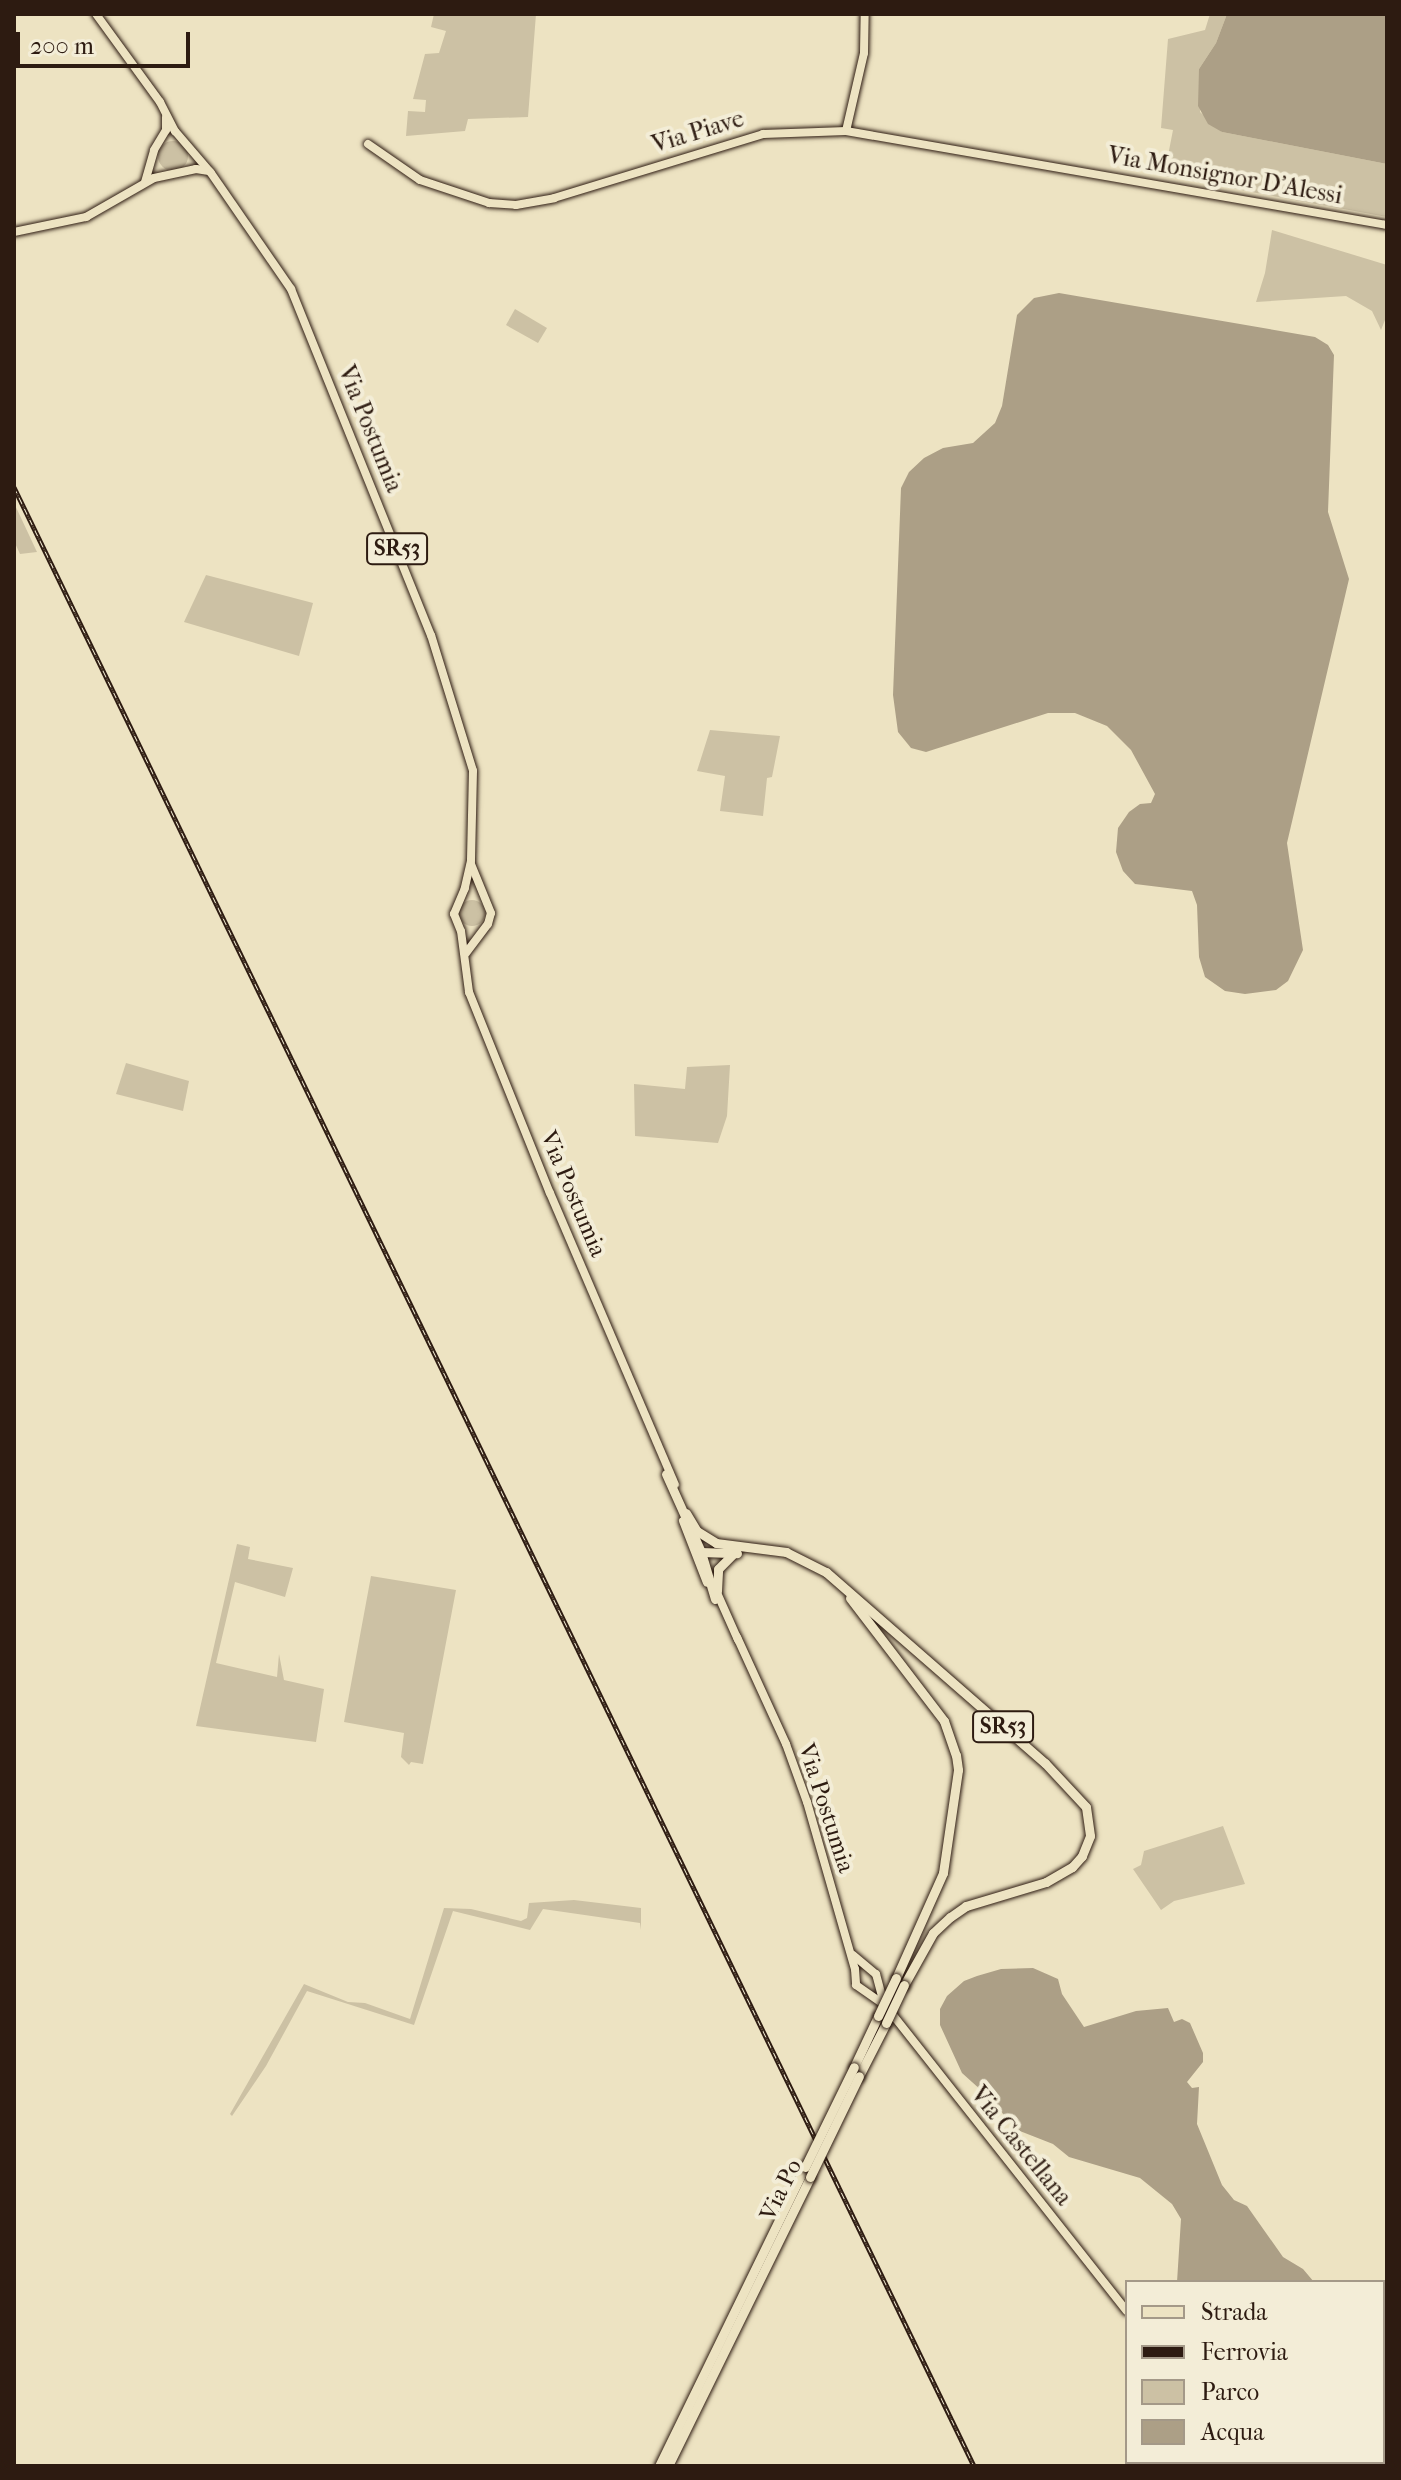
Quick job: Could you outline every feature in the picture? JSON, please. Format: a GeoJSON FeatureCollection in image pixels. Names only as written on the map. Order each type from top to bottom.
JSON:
{"type":"FeatureCollection","features":[{"type":"Feature","properties":{"kind":"highway","name":"SR53"},"geometry":{"type":"LineString","coordinates":[[666,1474],[701,1552],[716,1595]]}},
{"type":"Feature","properties":{"kind":"highway","name":"SR53"},"geometry":{"type":"LineString","coordinates":[[686,1513],[698,1533],[731,1550]]}},
{"type":"Feature","properties":{"kind":"highway","name":"SR53"},"geometry":{"type":"LineString","coordinates":[[701,1552],[707,1547],[731,1550]]}},
{"type":"Feature","properties":{"kind":"highway"},"geometry":{"type":"LineString","coordinates":[[716,1595],[718,1569],[731,1550]]}},
{"type":"Feature","properties":{"kind":"highway","name":"Via Po"},"geometry":{"type":"LineString","coordinates":[[731,1550],[786,1552],[826,1572],[1056,1772],[1086,1807],[1090,1836],[1082,1856],[1072,1867],[1046,1882],[966,1906],[933,1933],[900,1982]]}},
{"type":"Feature","properties":{"kind":"highway","name":"Via Po"},"geometry":{"type":"LineString","coordinates":[[659,2466],[900,1982],[943,1873],[958,1770],[951,1735],[850,1599],[828,1577],[787,1556],[731,1550]]}},
{"type":"Feature","properties":{"kind":"highway","name":"Via Po"},"geometry":{"type":"LineString","coordinates":[[668,2466],[807,2172]]}},
{"type":"Feature","properties":{"kind":"main road"},"geometry":{"type":"LineString","coordinates":[[96,14],[192,151],[191,163],[184,173]]}},
{"type":"Feature","properties":{"kind":"main road"},"geometry":{"type":"LineString","coordinates":[[846,131],[864,53],[865,14]]}},
{"type":"Feature","properties":{"kind":"main road"},"geometry":{"type":"LineString","coordinates":[[143,185],[167,127],[164,109]]}},
{"type":"Feature","properties":{"kind":"main road","name":"Via Piave"},"geometry":{"type":"LineString","coordinates":[[368,144],[420,180],[489,203],[516,205],[554,198],[763,134],[846,131],[1056,168]]}},
{"type":"Feature","properties":{"kind":"main road"},"geometry":{"type":"LineString","coordinates":[[160,140],[171,136],[182,138]]}},
{"type":"Feature","properties":{"kind":"main road","name":"Via Postumia"},"geometry":{"type":"LineString","coordinates":[[192,151],[291,289],[448,681],[472,761],[475,810],[471,861],[459,900]]}},
{"type":"Feature","properties":{"kind":"main road"},"geometry":{"type":"LineString","coordinates":[[153,158],[161,172],[172,176]]}},
{"type":"Feature","properties":{"kind":"main road","name":"Via Monsignor D'Alessi"},"geometry":{"type":"LineString","coordinates":[[1056,168],[1387,225]]}},
{"type":"Feature","properties":{"kind":"main road"},"geometry":{"type":"LineString","coordinates":[[14,232],[86,217],[143,185],[172,176],[198,169],[210,172]]}},
{"type":"Feature","properties":{"kind":"main road","name":"Via Postumia"},"geometry":{"type":"LineString","coordinates":[[471,861],[485,899]]}},
{"type":"Feature","properties":{"kind":"main road"},"geometry":{"type":"LineString","coordinates":[[459,900],[470,895],[485,899]]}},
{"type":"Feature","properties":{"kind":"main road","name":"SR53"},"geometry":{"type":"LineString","coordinates":[[465,958],[470,943],[491,913],[485,899]]}},
{"type":"Feature","properties":{"kind":"main road","name":"SR53"},"geometry":{"type":"LineString","coordinates":[[459,900],[454,914],[459,927]]}},
{"type":"Feature","properties":{"kind":"main road"},"geometry":{"type":"LineString","coordinates":[[459,927],[471,932],[482,930]]}},
{"type":"Feature","properties":{"kind":"main road","name":"Via Postumia"},"geometry":{"type":"LineString","coordinates":[[459,927],[469,992],[484,1035],[701,1552]]}},
{"type":"Feature","properties":{"kind":"main road","name":"Via Postumia"},"geometry":{"type":"LineString","coordinates":[[656,1443],[716,1595],[792,1758],[856,1975]]}},
{"type":"Feature","properties":{"kind":"main road"},"geometry":{"type":"LineString","coordinates":[[848,1947],[878,1980],[885,2005]]}},
{"type":"Feature","properties":{"kind":"main road"},"geometry":{"type":"LineString","coordinates":[[870,1969],[863,1969],[856,1975],[856,1985],[885,2005]]}},
{"type":"Feature","properties":{"kind":"main road"},"geometry":{"type":"LineString","coordinates":[[865,1991],[872,1989],[878,1980]]}},
{"type":"Feature","properties":{"kind":"main road","name":"Via Castellana"},"geometry":{"type":"LineString","coordinates":[[885,2005],[1125,2308]]}},
{"type":"Feature","properties":{"kind":"green space"},"geometry":{"type":"Polygon","coordinates":[[[434,14],[536,14],[528,117],[468,119],[465,131],[406,136],[408,111],[425,112],[426,100],[413,99],[425,54],[439,53],[446,31],[431,27],[434,14]]]}},
{"type":"Feature","properties":{"kind":"green space"},"geometry":{"type":"Polygon","coordinates":[[[1210,14],[1227,14],[1216,43],[1199,69],[1200,112],[1222,132],[1387,164],[1387,217],[1164,176],[1173,130],[1161,128],[1168,39],[1205,30],[1210,14]]]}},
{"type":"Feature","properties":{"kind":"green space"},"geometry":{"type":"Polygon","coordinates":[[[173,141],[184,145],[188,156],[184,167],[173,171],[162,167],[158,156],[162,145],[173,141]]]}},
{"type":"Feature","properties":{"kind":"green space"},"geometry":{"type":"Polygon","coordinates":[[[1272,230],[1387,265],[1387,315],[1381,330],[1372,311],[1346,296],[1256,302],[1265,273],[1272,230]]]}},
{"type":"Feature","properties":{"kind":"green space"},"geometry":{"type":"Polygon","coordinates":[[[515,309],[547,328],[538,343],[506,325],[515,309]]]}},
{"type":"Feature","properties":{"kind":"green space"},"geometry":{"type":"Polygon","coordinates":[[[14,503],[37,552],[20,554],[14,541],[14,503]]]}},
{"type":"Feature","properties":{"kind":"green space"},"geometry":{"type":"Polygon","coordinates":[[[206,575],[313,603],[299,656],[184,622],[206,575]]]}},
{"type":"Feature","properties":{"kind":"green space"},"geometry":{"type":"Polygon","coordinates":[[[710,730],[780,736],[772,777],[767,778],[763,816],[720,811],[725,776],[697,771],[710,730]]]}},
{"type":"Feature","properties":{"kind":"green space"},"geometry":{"type":"Polygon","coordinates":[[[472,900],[481,904],[485,913],[481,922],[472,926],[463,922],[459,913],[463,904],[472,900]]]}},
{"type":"Feature","properties":{"kind":"green space"},"geometry":{"type":"Polygon","coordinates":[[[126,1063],[189,1081],[183,1111],[116,1094],[126,1063]]]}},
{"type":"Feature","properties":{"kind":"green space"},"geometry":{"type":"Polygon","coordinates":[[[730,1065],[727,1116],[718,1143],[635,1136],[634,1084],[685,1089],[687,1067],[730,1065]]]}},
{"type":"Feature","properties":{"kind":"green space"},"geometry":{"type":"Polygon","coordinates":[[[237,1544],[250,1547],[248,1559],[293,1568],[285,1597],[235,1582],[216,1663],[277,1677],[279,1654],[284,1680],[324,1689],[316,1742],[196,1726],[237,1544]]]}},
{"type":"Feature","properties":{"kind":"green space"},"geometry":{"type":"Polygon","coordinates":[[[371,1576],[456,1590],[423,1764],[411,1762],[409,1765],[401,1757],[404,1733],[344,1722],[371,1576]]]}},
{"type":"Feature","properties":{"kind":"green space"},"geometry":{"type":"Polygon","coordinates":[[[1223,1826],[1245,1884],[1174,1901],[1161,1910],[1133,1869],[1141,1865],[1144,1851],[1223,1826]]]}},
{"type":"Feature","properties":{"kind":"green space"},"geometry":{"type":"Polygon","coordinates":[[[574,1900],[641,1908],[641,1930],[640,1923],[543,1909],[530,1930],[453,1911],[414,2025],[307,1991],[266,2066],[232,2116],[230,2114],[304,1984],[348,2002],[365,2003],[410,2019],[444,1908],[471,1909],[521,1921],[527,1918],[529,1903],[574,1900]]]}},
{"type":"Feature","properties":{"kind":"water"},"geometry":{"type":"Polygon","coordinates":[[[1227,14],[1387,14],[1387,164],[1222,132],[1208,124],[1198,106],[1199,69],[1216,43],[1227,14]]]}},
{"type":"Feature","properties":{"kind":"water"},"geometry":{"type":"Polygon","coordinates":[[[1059,293],[1315,337],[1328,345],[1334,355],[1328,512],[1349,579],[1287,843],[1303,950],[1288,981],[1276,990],[1245,994],[1225,991],[1205,977],[1199,957],[1197,905],[1192,891],[1135,884],[1123,871],[1116,852],[1118,828],[1129,812],[1140,804],[1151,803],[1155,794],[1131,750],[1107,726],[1075,713],[1048,713],[926,752],[911,748],[898,732],[893,695],[901,488],[909,472],[924,458],[943,448],[973,443],[995,423],[1002,406],[1017,315],[1034,298],[1059,293]]]}},
{"type":"Feature","properties":{"kind":"water"},"geometry":{"type":"Polygon","coordinates":[[[1033,1968],[1058,1979],[1062,1994],[1084,2027],[1136,2011],[1168,2008],[1174,2022],[1182,2019],[1190,2023],[1203,2053],[1203,2062],[1187,2082],[1192,2088],[1199,2087],[1197,2124],[1222,2185],[1234,2200],[1247,2206],[1283,2257],[1303,2269],[1312,2280],[1177,2280],[1181,2219],[1172,2204],[1140,2178],[1069,2157],[1053,2144],[1015,2129],[992,2100],[962,2073],[940,2025],[940,2009],[947,1996],[964,1981],[1001,1969],[1033,1968]]]}},
{"type":"Feature","properties":{"kind":"railway"},"geometry":{"type":"LineString","coordinates":[[14,487],[974,2466]]}}]}
